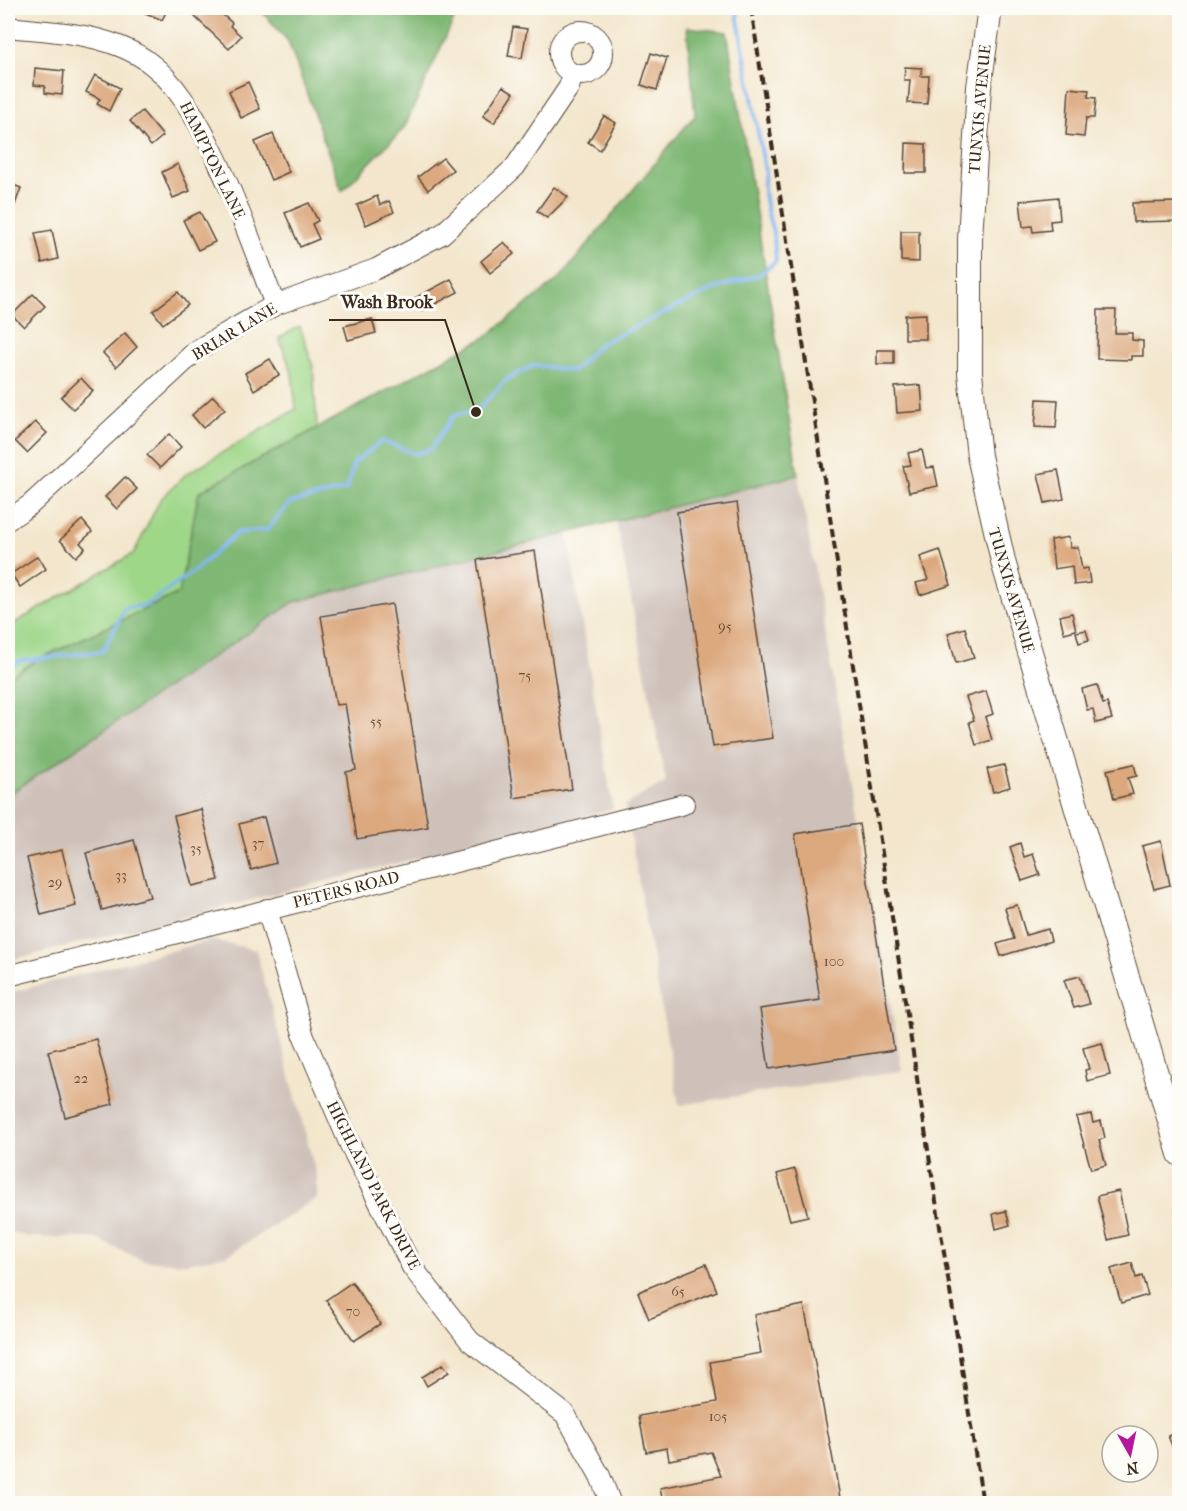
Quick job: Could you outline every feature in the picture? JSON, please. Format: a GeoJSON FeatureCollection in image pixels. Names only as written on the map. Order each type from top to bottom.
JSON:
{"type":"FeatureCollection","features":[{"type":"Feature","properties":{"kind":"main road","name":"TUNXIS AVENUE"},"geometry":{"type":"LineString","coordinates":[[990,8],[979,87],[970,239],[970,373],[979,456],[1004,565],[1179,1154]]}},
{"type":"Feature","properties":{"kind":"street","name":"HAMPTON LANE"},"geometry":{"type":"LineString","coordinates":[[8,27],[84,36],[119,46],[151,64],[178,92],[205,137],[240,212],[275,305]]}},
{"type":"Feature","properties":{"kind":"street","name":"BRIAR LANE"},"geometry":{"type":"LineString","coordinates":[[8,520],[30,506],[197,350],[275,305],[376,269],[442,234],[515,167],[569,87],[573,74]]}},
{"type":"Feature","properties":{"kind":"street","name":"PETERS ROAD"},"geometry":{"type":"LineString","coordinates":[[8,976],[684,804]]}},
{"type":"Feature","properties":{"kind":"street","name":"HIGHLAND PARK DRIVE"},"geometry":{"type":"LineString","coordinates":[[267,909],[304,1037],[351,1148],[412,1267],[470,1341],[565,1414],[600,1476],[611,1503]]}},
{"type":"Feature","properties":{"kind":"shaded area"},"geometry":{"type":"Polygon","coordinates":[[[798,475],[902,1071],[679,1105],[625,805],[666,782],[616,521],[798,475]]]}},
{"type":"Feature","properties":{"kind":"shaded area"},"geometry":{"type":"Polygon","coordinates":[[[567,533],[613,809],[8,961],[8,795],[294,602],[567,533]]]}},
{"type":"Feature","properties":{"kind":"shaded area"},"geometry":{"type":"Polygon","coordinates":[[[212,940],[256,950],[317,1177],[317,1198],[226,1256],[186,1263],[142,1260],[94,1238],[29,1237],[8,1232],[8,993],[212,940]]]}},
{"type":"Feature","properties":{"kind":"green space"},"geometry":{"type":"Polygon","coordinates":[[[259,8],[459,8],[404,128],[342,191],[288,41],[259,8]]]}},
{"type":"Feature","properties":{"kind":"green space"},"geometry":{"type":"Polygon","coordinates":[[[687,27],[727,32],[798,475],[294,602],[8,795],[8,678],[37,660],[179,593],[199,492],[484,338],[559,279],[695,115],[687,27]]]}},
{"type":"Feature","properties":{"kind":"green space"},"geometry":{"type":"Polygon","coordinates":[[[300,326],[313,367],[317,428],[199,492],[179,593],[37,660],[8,678],[8,627],[134,553],[160,500],[186,474],[296,409],[292,373],[279,338],[300,326]]]}},
{"type":"Feature","properties":{"kind":"building"},"geometry":{"type":"Polygon","coordinates":[[[134,8],[168,8],[162,20],[134,8]]]}},
{"type":"Feature","properties":{"kind":"building"},"geometry":{"type":"Polygon","coordinates":[[[204,8],[215,8],[232,23],[230,26],[241,36],[229,49],[195,17],[204,8]]]}},
{"type":"Feature","properties":{"kind":"building"},"geometry":{"type":"Polygon","coordinates":[[[513,27],[527,29],[522,58],[508,56],[513,27]]]}},
{"type":"Feature","properties":{"kind":"building"},"geometry":{"type":"Polygon","coordinates":[[[651,53],[667,58],[657,90],[641,85],[651,53]]]}},
{"type":"Feature","properties":{"kind":"building"},"geometry":{"type":"Polygon","coordinates":[[[905,67],[922,68],[921,76],[929,76],[927,104],[908,103],[910,80],[904,80],[905,67]]]}},
{"type":"Feature","properties":{"kind":"building"},"geometry":{"type":"Polygon","coordinates":[[[35,68],[64,71],[62,95],[45,93],[45,86],[34,85],[35,68]]]}},
{"type":"Feature","properties":{"kind":"building"},"geometry":{"type":"Polygon","coordinates":[[[95,75],[120,88],[109,111],[97,104],[100,99],[86,92],[95,75]]]}},
{"type":"Feature","properties":{"kind":"building"},"geometry":{"type":"Polygon","coordinates":[[[248,82],[260,109],[241,118],[229,91],[248,82]]]}},
{"type":"Feature","properties":{"kind":"building"},"geometry":{"type":"Polygon","coordinates":[[[503,86],[514,93],[494,123],[483,116],[503,86]]]}},
{"type":"Feature","properties":{"kind":"building"},"geometry":{"type":"Polygon","coordinates":[[[1069,88],[1089,90],[1088,97],[1096,98],[1094,118],[1086,118],[1084,137],[1066,135],[1069,88]]]}},
{"type":"Feature","properties":{"kind":"building"},"geometry":{"type":"Polygon","coordinates":[[[142,111],[163,136],[151,146],[130,121],[142,111]]]}},
{"type":"Feature","properties":{"kind":"building"},"geometry":{"type":"Polygon","coordinates":[[[604,116],[616,123],[600,150],[588,142],[604,116]]]}},
{"type":"Feature","properties":{"kind":"building"},"geometry":{"type":"Polygon","coordinates":[[[273,134],[289,172],[271,180],[255,142],[273,134]]]}},
{"type":"Feature","properties":{"kind":"building"},"geometry":{"type":"Polygon","coordinates":[[[906,143],[926,144],[926,173],[905,173],[906,143]]]}},
{"type":"Feature","properties":{"kind":"building"},"geometry":{"type":"Polygon","coordinates":[[[443,158],[453,170],[428,190],[418,177],[443,158]]]}},
{"type":"Feature","properties":{"kind":"building"},"geometry":{"type":"Polygon","coordinates":[[[178,164],[190,191],[173,198],[162,172],[178,164]]]}},
{"type":"Feature","properties":{"kind":"building"},"geometry":{"type":"Polygon","coordinates":[[[8,183],[21,188],[9,221],[8,221],[8,183]]]}},
{"type":"Feature","properties":{"kind":"building"},"geometry":{"type":"Polygon","coordinates":[[[554,187],[568,197],[547,218],[537,211],[554,187]]]}},
{"type":"Feature","properties":{"kind":"building"},"geometry":{"type":"Polygon","coordinates":[[[377,196],[380,205],[389,201],[394,212],[366,225],[357,205],[377,196]]]}},
{"type":"Feature","properties":{"kind":"building"},"geometry":{"type":"Polygon","coordinates":[[[1058,197],[1060,220],[1050,221],[1051,230],[1033,232],[1032,226],[1023,227],[1020,201],[1058,197]]]}},
{"type":"Feature","properties":{"kind":"building"},"geometry":{"type":"Polygon","coordinates":[[[1179,202],[1179,221],[1133,222],[1132,203],[1179,202]]]}},
{"type":"Feature","properties":{"kind":"building"},"geometry":{"type":"Polygon","coordinates":[[[309,203],[318,221],[312,224],[319,239],[300,247],[285,213],[309,203]]]}},
{"type":"Feature","properties":{"kind":"building"},"geometry":{"type":"Polygon","coordinates":[[[200,212],[215,242],[198,250],[183,220],[200,212]]]}},
{"type":"Feature","properties":{"kind":"building"},"geometry":{"type":"Polygon","coordinates":[[[52,230],[58,259],[42,263],[35,233],[52,230]]]}},
{"type":"Feature","properties":{"kind":"building"},"geometry":{"type":"Polygon","coordinates":[[[901,231],[919,231],[919,262],[901,261],[901,231]]]}},
{"type":"Feature","properties":{"kind":"building"},"geometry":{"type":"Polygon","coordinates":[[[504,242],[514,254],[490,273],[481,261],[504,242]]]}},
{"type":"Feature","properties":{"kind":"building"},"geometry":{"type":"Polygon","coordinates":[[[451,279],[458,292],[422,311],[415,298],[451,279]]]}},
{"type":"Feature","properties":{"kind":"building"},"geometry":{"type":"Polygon","coordinates":[[[178,292],[188,305],[163,324],[153,311],[178,292]]]}},
{"type":"Feature","properties":{"kind":"building"},"geometry":{"type":"Polygon","coordinates":[[[33,294],[45,306],[24,327],[12,315],[33,294]]]}},
{"type":"Feature","properties":{"kind":"building"},"geometry":{"type":"Polygon","coordinates":[[[1098,310],[1116,310],[1115,333],[1132,333],[1132,340],[1143,341],[1143,356],[1131,356],[1131,360],[1097,359],[1098,310]]]}},
{"type":"Feature","properties":{"kind":"building"},"geometry":{"type":"Polygon","coordinates":[[[926,314],[926,339],[905,339],[905,315],[926,314]]]}},
{"type":"Feature","properties":{"kind":"building"},"geometry":{"type":"Polygon","coordinates":[[[372,319],[376,333],[348,340],[344,326],[372,319]]]}},
{"type":"Feature","properties":{"kind":"building"},"geometry":{"type":"Polygon","coordinates":[[[125,333],[137,347],[116,367],[103,353],[125,333]]]}},
{"type":"Feature","properties":{"kind":"building"},"geometry":{"type":"Polygon","coordinates":[[[877,350],[894,350],[894,364],[877,364],[877,350]]]}},
{"type":"Feature","properties":{"kind":"building"},"geometry":{"type":"Polygon","coordinates":[[[270,359],[279,375],[254,390],[245,373],[270,359]]]}},
{"type":"Feature","properties":{"kind":"building"},"geometry":{"type":"Polygon","coordinates":[[[81,378],[93,391],[73,409],[61,397],[81,378]]]}},
{"type":"Feature","properties":{"kind":"building"},"geometry":{"type":"Polygon","coordinates":[[[921,385],[923,411],[897,413],[895,387],[921,385]]]}},
{"type":"Feature","properties":{"kind":"building"},"geometry":{"type":"Polygon","coordinates":[[[213,396],[225,409],[203,428],[192,415],[213,396]]]}},
{"type":"Feature","properties":{"kind":"building"},"geometry":{"type":"Polygon","coordinates":[[[1037,399],[1058,400],[1056,428],[1035,427],[1037,399]]]}},
{"type":"Feature","properties":{"kind":"building"},"geometry":{"type":"Polygon","coordinates":[[[35,422],[47,433],[27,453],[15,441],[35,422]]]}},
{"type":"Feature","properties":{"kind":"building"},"geometry":{"type":"Polygon","coordinates":[[[169,434],[181,447],[160,468],[147,455],[169,434]]]}},
{"type":"Feature","properties":{"kind":"building"},"geometry":{"type":"Polygon","coordinates":[[[922,450],[926,468],[934,467],[938,486],[909,492],[903,466],[911,465],[908,453],[922,450]]]}},
{"type":"Feature","properties":{"kind":"building"},"geometry":{"type":"Polygon","coordinates":[[[1058,470],[1064,499],[1045,503],[1038,474],[1058,470]]]}},
{"type":"Feature","properties":{"kind":"building"},"geometry":{"type":"Polygon","coordinates":[[[125,477],[137,489],[117,509],[105,497],[125,477]]]}},
{"type":"Feature","properties":{"kind":"building"},"geometry":{"type":"Polygon","coordinates":[[[737,503],[773,738],[713,747],[677,512],[737,503]]]}},
{"type":"Feature","properties":{"kind":"building"},"geometry":{"type":"Polygon","coordinates":[[[82,520],[92,532],[80,543],[85,548],[76,557],[60,540],[82,520]]]}},
{"type":"Feature","properties":{"kind":"building"},"geometry":{"type":"Polygon","coordinates":[[[1069,537],[1070,548],[1078,547],[1082,569],[1088,568],[1090,583],[1074,585],[1072,566],[1054,569],[1051,540],[1069,537]]]}},
{"type":"Feature","properties":{"kind":"building"},"geometry":{"type":"Polygon","coordinates":[[[940,550],[951,585],[920,595],[916,583],[928,580],[920,557],[940,550]]]}},
{"type":"Feature","properties":{"kind":"building"},"geometry":{"type":"Polygon","coordinates":[[[535,551],[572,789],[514,798],[477,560],[535,551]]]}},
{"type":"Feature","properties":{"kind":"building"},"geometry":{"type":"Polygon","coordinates":[[[38,556],[46,569],[20,587],[11,574],[38,556]]]}},
{"type":"Feature","properties":{"kind":"building"},"geometry":{"type":"Polygon","coordinates":[[[392,604],[428,827],[357,839],[346,772],[356,770],[345,704],[336,705],[321,616],[392,604]]]}},
{"type":"Feature","properties":{"kind":"building"},"geometry":{"type":"Polygon","coordinates":[[[1072,613],[1076,630],[1064,633],[1060,616],[1072,613]]]}},
{"type":"Feature","properties":{"kind":"building"},"geometry":{"type":"Polygon","coordinates":[[[965,628],[974,658],[956,663],[948,633],[965,628]]]}},
{"type":"Feature","properties":{"kind":"building"},"geometry":{"type":"Polygon","coordinates":[[[1086,630],[1089,640],[1079,643],[1076,632],[1086,630]]]}},
{"type":"Feature","properties":{"kind":"building"},"geometry":{"type":"Polygon","coordinates":[[[1097,685],[1103,704],[1107,703],[1112,719],[1096,723],[1093,709],[1087,710],[1082,689],[1097,685]]]}},
{"type":"Feature","properties":{"kind":"building"},"geometry":{"type":"Polygon","coordinates":[[[986,691],[993,714],[985,717],[992,740],[976,745],[969,722],[974,720],[966,697],[986,691]]]}},
{"type":"Feature","properties":{"kind":"building"},"geometry":{"type":"Polygon","coordinates":[[[1134,764],[1137,776],[1128,778],[1133,794],[1114,799],[1107,770],[1134,764]]]}},
{"type":"Feature","properties":{"kind":"building"},"geometry":{"type":"Polygon","coordinates":[[[1004,765],[1010,787],[993,792],[987,769],[1004,765]]]}},
{"type":"Feature","properties":{"kind":"building"},"geometry":{"type":"Polygon","coordinates":[[[201,809],[219,880],[192,886],[174,816],[201,809]]]}},
{"type":"Feature","properties":{"kind":"building"},"geometry":{"type":"Polygon","coordinates":[[[264,817],[276,863],[251,870],[239,824],[264,817]]]}},
{"type":"Feature","properties":{"kind":"building"},"geometry":{"type":"Polygon","coordinates":[[[859,824],[894,1050],[769,1069],[760,1009],[820,1000],[795,834],[859,824]]]}},
{"type":"Feature","properties":{"kind":"building"},"geometry":{"type":"Polygon","coordinates":[[[134,840],[150,897],[102,910],[86,853],[134,840]]]}},
{"type":"Feature","properties":{"kind":"building"},"geometry":{"type":"Polygon","coordinates":[[[1161,841],[1170,885],[1154,889],[1142,846],[1161,841]]]}},
{"type":"Feature","properties":{"kind":"building"},"geometry":{"type":"Polygon","coordinates":[[[1020,843],[1024,857],[1033,854],[1040,875],[1022,881],[1010,847],[1020,843]]]}},
{"type":"Feature","properties":{"kind":"building"},"geometry":{"type":"Polygon","coordinates":[[[62,850],[76,906],[41,915],[27,858],[62,850]]]}},
{"type":"Feature","properties":{"kind":"building"},"geometry":{"type":"Polygon","coordinates":[[[1017,905],[1026,935],[1048,929],[1051,941],[1001,956],[997,944],[1014,939],[1005,908],[1017,905]]]}},
{"type":"Feature","properties":{"kind":"building"},"geometry":{"type":"Polygon","coordinates":[[[1080,976],[1089,1004],[1074,1008],[1064,980],[1080,976]]]}},
{"type":"Feature","properties":{"kind":"building"},"geometry":{"type":"Polygon","coordinates":[[[96,1039],[113,1104],[65,1117],[48,1051],[96,1039]]]}},
{"type":"Feature","properties":{"kind":"building"},"geometry":{"type":"Polygon","coordinates":[[[1102,1043],[1110,1075],[1087,1081],[1085,1070],[1089,1069],[1083,1048],[1102,1043]]]}},
{"type":"Feature","properties":{"kind":"building"},"geometry":{"type":"Polygon","coordinates":[[[1091,1114],[1093,1123],[1101,1121],[1105,1138],[1099,1140],[1106,1165],[1091,1169],[1076,1117],[1091,1114]]]}},
{"type":"Feature","properties":{"kind":"building"},"geometry":{"type":"Polygon","coordinates":[[[795,1169],[808,1216],[790,1220],[777,1174],[795,1169]]]}},
{"type":"Feature","properties":{"kind":"building"},"geometry":{"type":"Polygon","coordinates":[[[1119,1191],[1128,1235],[1108,1240],[1097,1196],[1119,1191]]]}},
{"type":"Feature","properties":{"kind":"building"},"geometry":{"type":"Polygon","coordinates":[[[1006,1211],[1010,1225],[996,1229],[993,1214],[1006,1211]]]}},
{"type":"Feature","properties":{"kind":"building"},"geometry":{"type":"Polygon","coordinates":[[[1132,1263],[1136,1278],[1142,1276],[1148,1295],[1121,1303],[1111,1269],[1132,1263]]]}},
{"type":"Feature","properties":{"kind":"building"},"geometry":{"type":"Polygon","coordinates":[[[706,1264],[717,1291],[649,1319],[638,1292],[706,1264]]]}},
{"type":"Feature","properties":{"kind":"building"},"geometry":{"type":"Polygon","coordinates":[[[352,1282],[380,1324],[354,1341],[326,1300],[352,1282]]]}},
{"type":"Feature","properties":{"kind":"building"},"geometry":{"type":"Polygon","coordinates":[[[804,1305],[841,1503],[663,1503],[660,1488],[721,1476],[711,1452],[669,1460],[667,1448],[646,1452],[639,1416],[717,1402],[710,1362],[761,1353],[754,1315],[804,1305]]]}},
{"type":"Feature","properties":{"kind":"building"},"geometry":{"type":"Polygon","coordinates":[[[443,1364],[449,1372],[427,1386],[422,1377],[443,1364]]]}},
{"type":"Feature","properties":{"kind":"building"},"geometry":{"type":"Polygon","coordinates":[[[1179,1431],[1179,1463],[1168,1436],[1179,1431]]]}},
{"type":"Feature","properties":{"kind":"waterway"},"geometry":{"type":"LineString","coordinates":[[8,671],[19,661],[103,651],[125,608],[147,605],[195,570],[237,533],[267,530],[290,503],[347,489],[354,463],[382,441],[416,454],[431,449],[454,415],[476,412],[507,379],[535,365],[573,371],[600,344],[716,288],[759,275],[776,261],[774,236],[765,200],[765,171],[736,8]]}},
{"type":"Feature","properties":{"kind":"railway"},"geometry":{"type":"LineString","coordinates":[[751,8],[983,1504]]}},
{"type":"Feature","properties":{"kind":"place","name":"Wash Brook"},"geometry":{"type":"Point","coordinates":[476,412]}}]}
